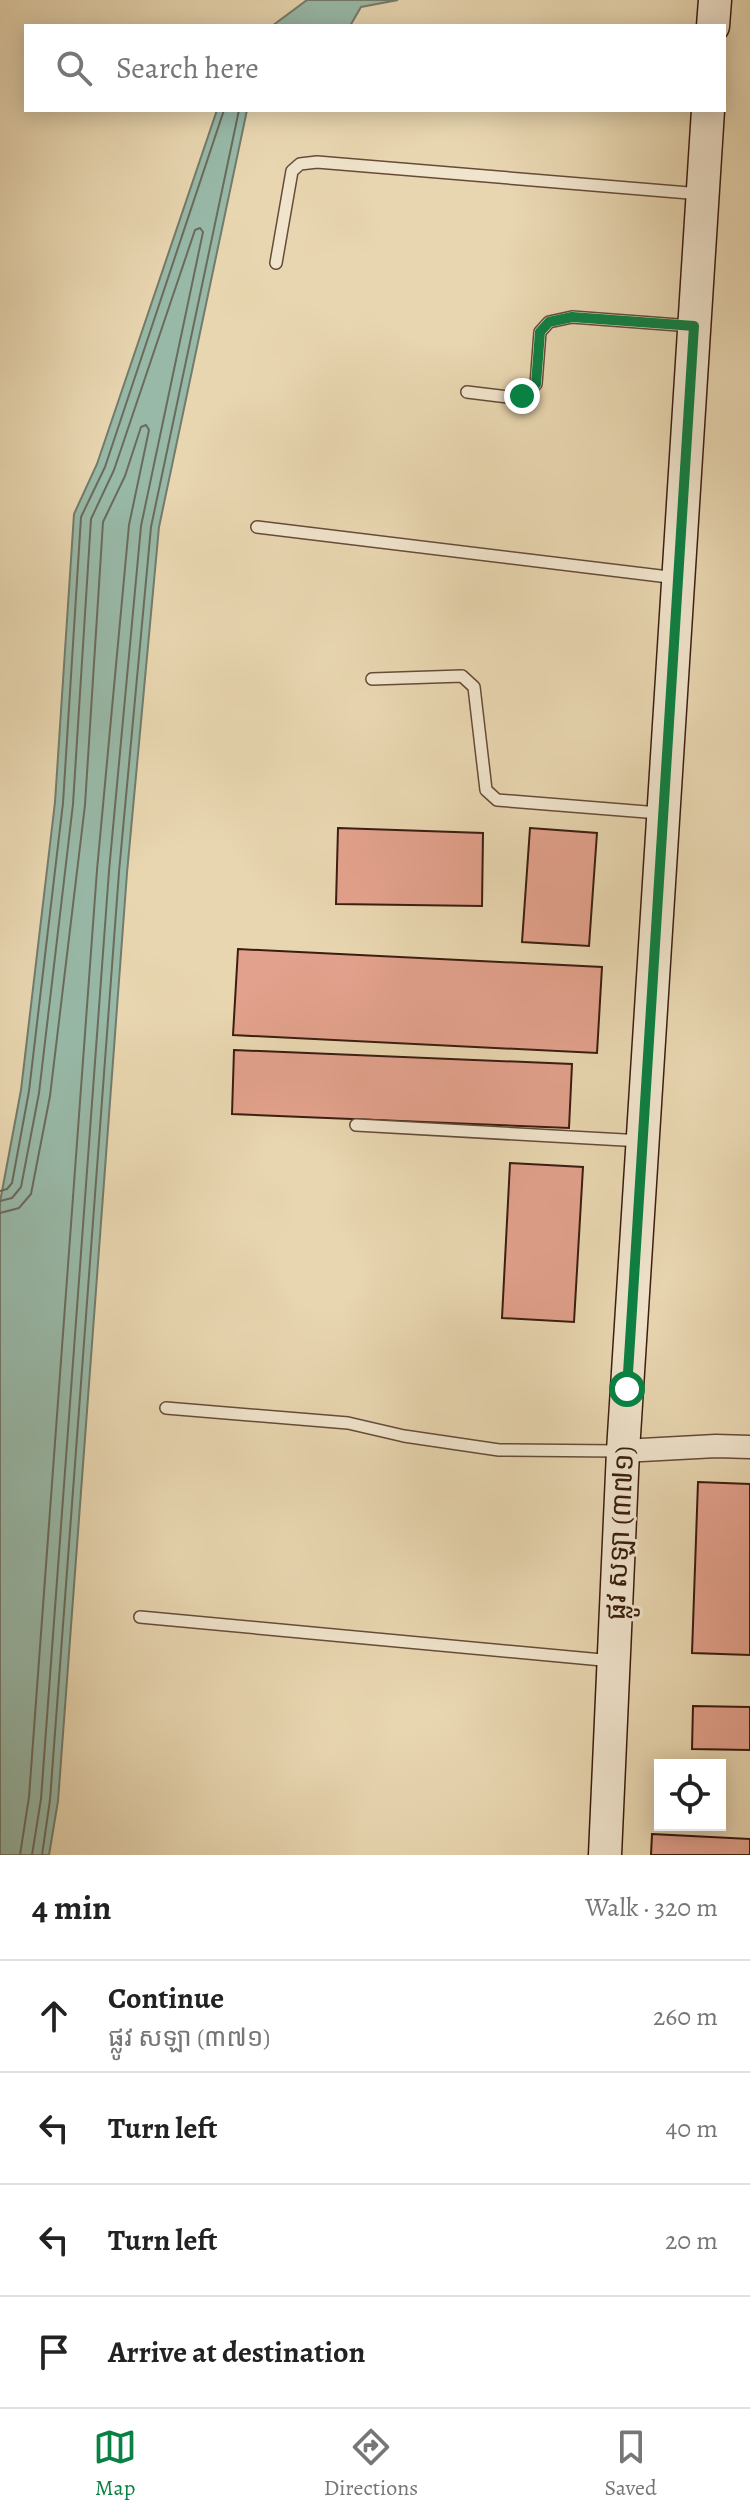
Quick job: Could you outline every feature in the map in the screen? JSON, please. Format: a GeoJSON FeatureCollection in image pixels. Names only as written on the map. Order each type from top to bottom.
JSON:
{"type":"FeatureCollection","features":[{"type":"Feature","properties":{"kind":"street"},"geometry":{"type":"LineString","coordinates":[[713,24],[715,0]]}},
{"type":"Feature","properties":{"kind":"street","name":"ផ្លូវ សឡា (៣៧១)"},"geometry":{"type":"LineString","coordinates":[[605,1855],[623,1451],[708,112]]}},
{"type":"Feature","properties":{"kind":"street"},"geometry":{"type":"LineString","coordinates":[[623,1451],[750,1447]]}},
{"type":"Feature","properties":{"kind":"lane"},"geometry":{"type":"LineString","coordinates":[[276,263],[292,171],[300,164],[317,162],[702,194]]}},
{"type":"Feature","properties":{"kind":"lane"},"geometry":{"type":"LineString","coordinates":[[467,392],[522,396],[536,384],[540,332],[549,322],[572,317],[694,326]]}},
{"type":"Feature","properties":{"kind":"lane"},"geometry":{"type":"LineString","coordinates":[[257,527],[678,578]]}},
{"type":"Feature","properties":{"kind":"lane"},"geometry":{"type":"LineString","coordinates":[[372,679],[462,676],[474,687],[486,790],[497,800],[663,814]]}},
{"type":"Feature","properties":{"kind":"lane"},"geometry":{"type":"LineString","coordinates":[[356,1125],[642,1142]]}},
{"type":"Feature","properties":{"kind":"lane"},"geometry":{"type":"LineString","coordinates":[[166,1408],[348,1423],[404,1436],[499,1450],[623,1451]]}},
{"type":"Feature","properties":{"kind":"lane"},"geometry":{"type":"LineString","coordinates":[[140,1617],[613,1661]]}},
{"type":"Feature","properties":{"kind":"water"},"geometry":{"type":"Polygon","coordinates":[[[307,0],[398,0],[361,7],[351,24],[275,24],[307,0]]]}},
{"type":"Feature","properties":{"kind":"water"},"geometry":{"type":"Polygon","coordinates":[[[216,112],[247,112],[159,527],[127,873],[58,1801],[49,1855],[0,1855],[0,1202],[21,1090],[55,802],[74,514],[97,464],[216,112]]]}},
{"type":"Feature","properties":{"kind":"building"},"geometry":{"type":"Polygon","coordinates":[[[338,828],[483,833],[482,906],[336,904],[338,828]]]}},
{"type":"Feature","properties":{"kind":"building"},"geometry":{"type":"Polygon","coordinates":[[[530,828],[597,833],[589,946],[522,942],[530,828]]]}},
{"type":"Feature","properties":{"kind":"building"},"geometry":{"type":"Polygon","coordinates":[[[238,949],[602,967],[597,1053],[233,1035],[238,949]]]}},
{"type":"Feature","properties":{"kind":"building"},"geometry":{"type":"Polygon","coordinates":[[[234,1050],[572,1064],[569,1128],[232,1114],[234,1050]]]}},
{"type":"Feature","properties":{"kind":"building"},"geometry":{"type":"Polygon","coordinates":[[[510,1163],[583,1167],[574,1322],[502,1318],[510,1163]]]}},
{"type":"Feature","properties":{"kind":"building"},"geometry":{"type":"Polygon","coordinates":[[[698,1482],[750,1484],[750,1655],[692,1653],[698,1482]]]}},
{"type":"Feature","properties":{"kind":"building"},"geometry":{"type":"Polygon","coordinates":[[[693,1706],[750,1707],[750,1750],[692,1749],[693,1706]]]}},
{"type":"Feature","properties":{"kind":"building"},"geometry":{"type":"Polygon","coordinates":[[[652,1834],[750,1839],[750,1855],[651,1855],[652,1834]]]}},
{"type":"Feature","properties":{"kind":"route"},"geometry":{"type":"LineString","coordinates":[[522,396],[536,384],[540,332],[549,322],[572,317],[694,326],[627,1389]]}}]}
